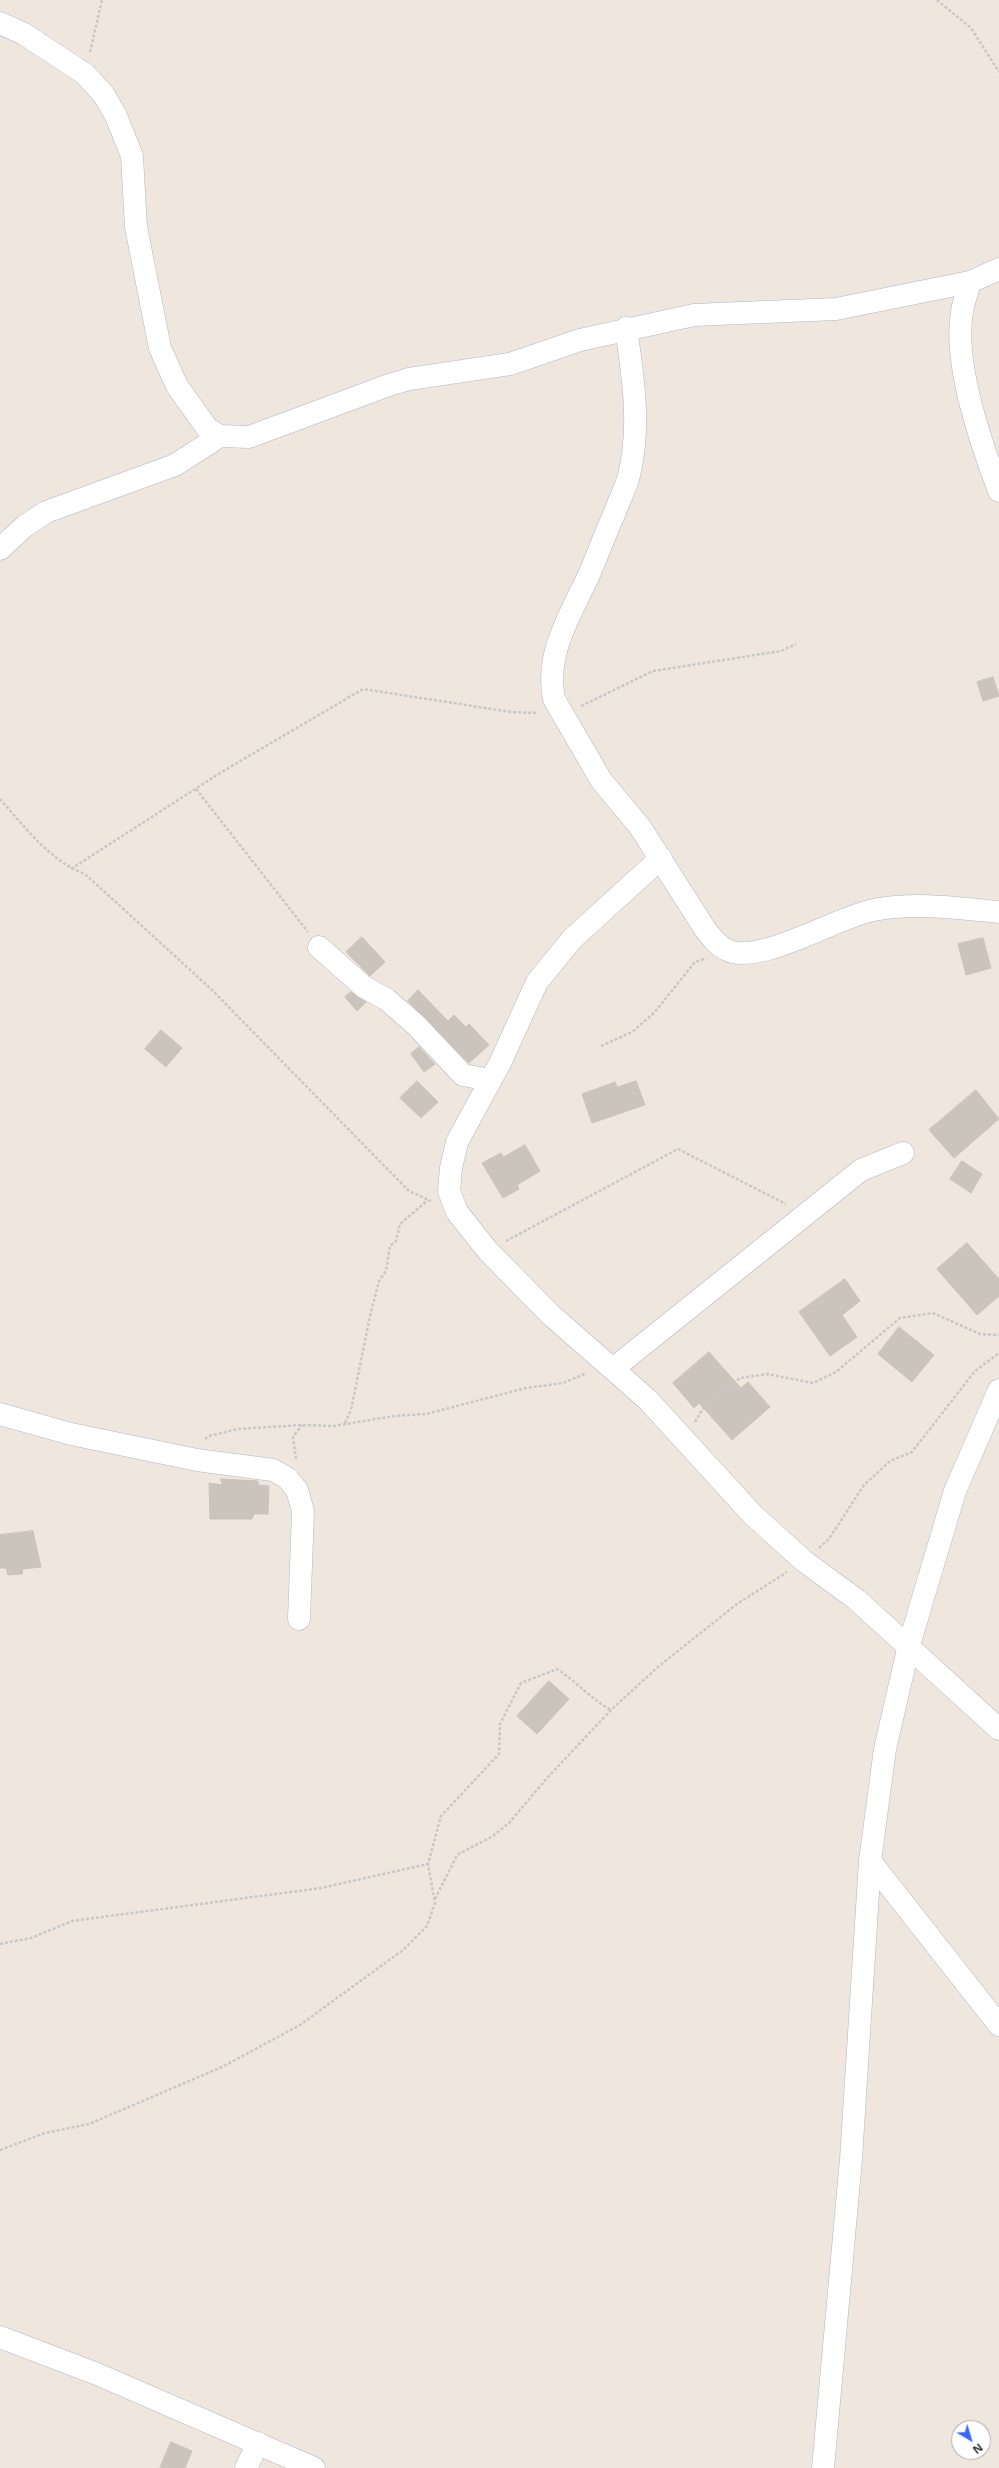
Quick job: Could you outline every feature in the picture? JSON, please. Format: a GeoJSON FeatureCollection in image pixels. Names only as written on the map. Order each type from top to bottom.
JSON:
{"type":"FeatureCollection","features":[{"type":"Feature","properties":{"kind":"street"},"geometry":{"type":"LineString","coordinates":[[0,23],[24,34],[85,74],[104,95],[116,116],[132,156],[136,227],[160,348],[177,386],[194,412],[207,428],[220,436],[248,437],[396,383],[510,364],[580,340],[626,328],[694,315],[836,309],[970,282],[999,269]]}},
{"type":"Feature","properties":{"kind":"street"},"geometry":{"type":"LineString","coordinates":[[970,282],[962,312],[960,332],[964,368],[985,454],[999,491]]}},
{"type":"Feature","properties":{"kind":"street"},"geometry":{"type":"LineString","coordinates":[[626,328],[633,380],[636,419],[635,450],[624,489],[586,579],[562,628],[551,684],[554,699],[601,780],[640,828],[661,858],[705,929],[715,941],[727,950],[742,954],[763,951],[872,910],[902,906],[933,906],[999,912]]}},
{"type":"Feature","properties":{"kind":"street"},"geometry":{"type":"LineString","coordinates":[[0,549],[25,526],[46,512],[175,465],[192,456],[220,436]]}},
{"type":"Feature","properties":{"kind":"street"},"geometry":{"type":"LineString","coordinates":[[661,858],[572,939],[548,966],[528,1000],[490,1080],[457,1142],[451,1168],[449,1191],[457,1212],[488,1251],[551,1315],[647,1399],[753,1515],[804,1561],[857,1600],[909,1645],[999,1730]]}},
{"type":"Feature","properties":{"kind":"street"},"geometry":{"type":"LineString","coordinates":[[319,947],[364,987],[386,999],[416,1025],[463,1075],[490,1080]]}},
{"type":"Feature","properties":{"kind":"street"},"geometry":{"type":"LineString","coordinates":[[608,1364],[861,1170],[903,1153]]}},
{"type":"Feature","properties":{"kind":"street"},"geometry":{"type":"LineString","coordinates":[[823,2468],[852,2159],[870,1861],[885,1750],[909,1645],[955,1491],[999,1390]]}},
{"type":"Feature","properties":{"kind":"street"},"geometry":{"type":"LineString","coordinates":[[0,1414],[78,1435],[197,1460],[273,1470],[287,1478],[297,1490],[303,1511],[299,1619]]}},
{"type":"Feature","properties":{"kind":"street"},"geometry":{"type":"LineString","coordinates":[[870,1861],[999,2025]]}},
{"type":"Feature","properties":{"kind":"street"},"geometry":{"type":"LineString","coordinates":[[0,2337],[96,2374],[314,2468]]}},
{"type":"Feature","properties":{"kind":"street"},"geometry":{"type":"LineString","coordinates":[[246,2468],[258,2443]]}},
{"type":"Feature","properties":{"kind":"path"},"geometry":{"type":"LineString","coordinates":[[85,74],[102,0]]}},
{"type":"Feature","properties":{"kind":"path"},"geometry":{"type":"LineString","coordinates":[[937,0],[971,28],[999,72]]}},
{"type":"Feature","properties":{"kind":"path"},"geometry":{"type":"LineString","coordinates":[[71,869],[196,789],[363,689],[511,712],[563,715],[653,671],[781,651],[796,644]]}},
{"type":"Feature","properties":{"kind":"path"},"geometry":{"type":"LineString","coordinates":[[196,789],[319,947]]}},
{"type":"Feature","properties":{"kind":"path"},"geometry":{"type":"LineString","coordinates":[[0,799],[43,846],[71,869],[86,874],[211,989],[409,1191],[457,1212]]}},
{"type":"Feature","properties":{"kind":"path"},"geometry":{"type":"LineString","coordinates":[[601,1046],[632,1032],[654,1013],[695,962],[727,950]]}},
{"type":"Feature","properties":{"kind":"path"},"geometry":{"type":"LineString","coordinates":[[488,1251],[678,1149],[806,1213]]}},
{"type":"Feature","properties":{"kind":"path"},"geometry":{"type":"LineString","coordinates":[[344,1424],[351,1410],[370,1316],[379,1281],[386,1271],[390,1246],[396,1241],[400,1224],[427,1200],[449,1191]]}},
{"type":"Feature","properties":{"kind":"path"},"geometry":{"type":"LineString","coordinates":[[684,1441],[704,1407],[740,1378],[767,1374],[813,1383],[836,1372],[900,1318],[933,1313],[980,1334],[999,1335]]}},
{"type":"Feature","properties":{"kind":"path"},"geometry":{"type":"LineString","coordinates":[[0,2150],[45,2133],[89,2124],[222,2066],[300,2025],[403,1950],[427,1926],[435,1900],[458,1855],[493,1836],[509,1823],[548,1777],[611,1710],[659,1666],[737,1604],[804,1561],[830,1539],[864,1485],[890,1461],[912,1452],[975,1371],[999,1353]]}},
{"type":"Feature","properties":{"kind":"path"},"geometry":{"type":"LineString","coordinates":[[203,1441],[209,1436],[238,1429],[302,1425],[334,1426],[426,1414],[526,1388],[562,1384],[583,1377],[608,1364]]}},
{"type":"Feature","properties":{"kind":"path"},"geometry":{"type":"LineString","coordinates":[[297,1490],[299,1472],[293,1448],[293,1437],[302,1425]]}},
{"type":"Feature","properties":{"kind":"path"},"geometry":{"type":"LineString","coordinates":[[435,1900],[428,1864],[441,1816],[499,1754],[500,1724],[521,1683],[557,1669],[578,1683],[593,1700],[611,1710]]}},
{"type":"Feature","properties":{"kind":"path"},"geometry":{"type":"LineString","coordinates":[[0,1944],[31,1938],[72,1921],[321,1888],[428,1864]]}},
{"type":"Feature","properties":{"kind":"building"},"geometry":{"type":"Polygon","coordinates":[[[993,677],[999,696],[983,701],[977,682],[993,677]]]}},
{"type":"Feature","properties":{"kind":"building"},"geometry":{"type":"Polygon","coordinates":[[[362,937],[385,962],[370,976],[346,952],[362,937]]]}},
{"type":"Feature","properties":{"kind":"building"},"geometry":{"type":"Polygon","coordinates":[[[983,938],[991,968],[966,975],[958,944],[983,938]]]}},
{"type":"Feature","properties":{"kind":"building"},"geometry":{"type":"Polygon","coordinates":[[[418,990],[448,1021],[454,1015],[466,1027],[469,1024],[489,1045],[469,1063],[408,1001],[418,990]]]}},
{"type":"Feature","properties":{"kind":"building"},"geometry":{"type":"Polygon","coordinates":[[[351,992],[366,1002],[357,1011],[345,997],[351,992]]]}},
{"type":"Feature","properties":{"kind":"building"},"geometry":{"type":"Polygon","coordinates":[[[161,1030],[182,1048],[166,1067],[145,1049],[161,1030]]]}},
{"type":"Feature","properties":{"kind":"building"},"geometry":{"type":"Polygon","coordinates":[[[419,1047],[435,1064],[424,1072],[411,1054],[419,1047]]]}},
{"type":"Feature","properties":{"kind":"building"},"geometry":{"type":"Polygon","coordinates":[[[417,1081],[438,1102],[421,1118],[400,1098],[417,1081]]]}},
{"type":"Feature","properties":{"kind":"building"},"geometry":{"type":"Polygon","coordinates":[[[636,1081],[645,1105],[592,1123],[582,1094],[615,1082],[617,1087],[636,1081]]]}},
{"type":"Feature","properties":{"kind":"building"},"geometry":{"type":"Polygon","coordinates":[[[976,1090],[999,1119],[954,1158],[929,1130],[976,1090]]]}},
{"type":"Feature","properties":{"kind":"building"},"geometry":{"type":"Polygon","coordinates":[[[525,1145],[540,1171],[517,1185],[519,1189],[503,1198],[482,1163],[501,1153],[503,1157],[525,1145]]]}},
{"type":"Feature","properties":{"kind":"building"},"geometry":{"type":"Polygon","coordinates":[[[962,1161],[982,1174],[971,1193],[950,1179],[962,1161]]]}},
{"type":"Feature","properties":{"kind":"building"},"geometry":{"type":"Polygon","coordinates":[[[967,1243],[999,1279],[999,1296],[977,1315],[937,1269],[967,1243]]]}},
{"type":"Feature","properties":{"kind":"building"},"geometry":{"type":"Polygon","coordinates":[[[845,1279],[860,1301],[842,1315],[857,1337],[830,1356],[799,1312],[845,1279]]]}},
{"type":"Feature","properties":{"kind":"building"},"geometry":{"type":"Polygon","coordinates":[[[899,1327],[934,1355],[912,1382],[878,1354],[899,1327]]]}},
{"type":"Feature","properties":{"kind":"building"},"geometry":{"type":"Polygon","coordinates":[[[709,1352],[741,1388],[748,1382],[770,1407],[732,1440],[699,1403],[694,1408],[673,1383],[709,1352]]]}},
{"type":"Feature","properties":{"kind":"building"},"geometry":{"type":"Polygon","coordinates":[[[221,1479],[258,1481],[258,1485],[269,1486],[268,1514],[254,1514],[252,1519],[210,1519],[209,1483],[222,1485],[221,1479]]]}},
{"type":"Feature","properties":{"kind":"building"},"geometry":{"type":"Polygon","coordinates":[[[33,1531],[41,1567],[23,1569],[22,1574],[8,1575],[6,1568],[0,1568],[0,1535],[33,1531]]]}},
{"type":"Feature","properties":{"kind":"building"},"geometry":{"type":"Polygon","coordinates":[[[549,1681],[569,1699],[537,1734],[517,1716],[549,1681]]]}},
{"type":"Feature","properties":{"kind":"building"},"geometry":{"type":"Polygon","coordinates":[[[171,2442],[192,2451],[185,2468],[160,2468],[171,2442]]]}}]}
